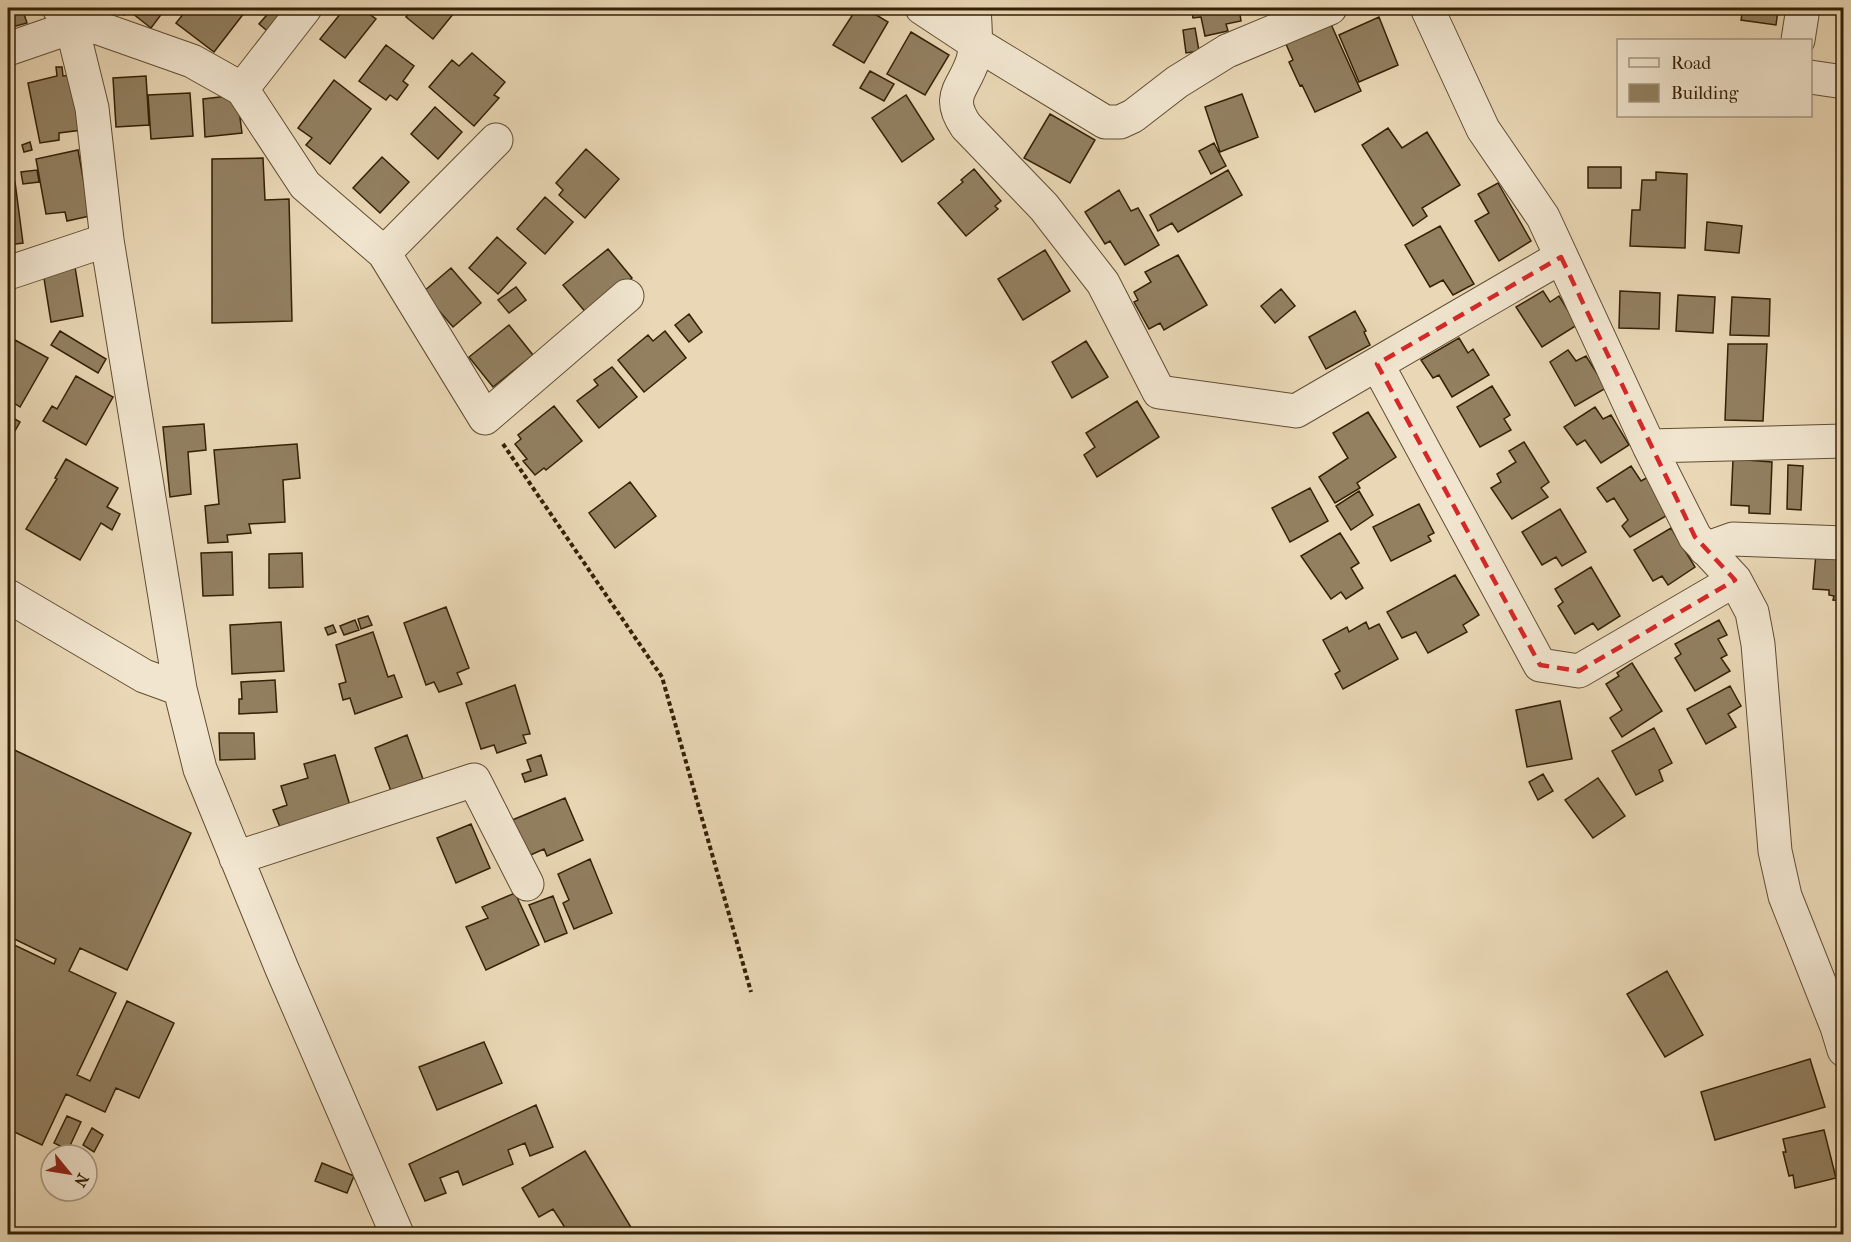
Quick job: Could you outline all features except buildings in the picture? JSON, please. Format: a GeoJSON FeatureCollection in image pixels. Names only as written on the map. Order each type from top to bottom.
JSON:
{"type":"FeatureCollection","features":[{"type":"Feature","properties":{"kind":"street"},"geometry":{"type":"LineString","coordinates":[[242,88],[305,8]]}},
{"type":"Feature","properties":{"kind":"street"},"geometry":{"type":"LineString","coordinates":[[922,8],[1105,122],[1120,123],[1133,116],[1177,82],[1227,51],[1330,8]]}},
{"type":"Feature","properties":{"kind":"street"},"geometry":{"type":"LineString","coordinates":[[974,8],[973,60],[956,96],[958,114],[966,126],[1044,207],[1103,283],[1160,392],[1296,411],[1562,257]]}},
{"type":"Feature","properties":{"kind":"street"},"geometry":{"type":"LineString","coordinates":[[1427,8],[1483,129],[1543,217],[1649,446],[1695,537],[1735,580],[1752,612],[1758,644],[1775,851],[1785,896],[1844,1050]]}},
{"type":"Feature","properties":{"kind":"street"},"geometry":{"type":"LineString","coordinates":[[1798,39],[1803,8]]}},
{"type":"Feature","properties":{"kind":"street"},"geometry":{"type":"LineString","coordinates":[[66,17],[92,108],[107,240],[180,689],[200,769],[282,969],[397,1234]]}},
{"type":"Feature","properties":{"kind":"street"},"geometry":{"type":"LineString","coordinates":[[8,50],[66,17],[192,61],[242,88],[305,184],[384,253],[485,418],[627,296]]}},
{"type":"Feature","properties":{"kind":"street"},"geometry":{"type":"LineString","coordinates":[[1812,77],[1844,82]]}},
{"type":"Feature","properties":{"kind":"street"},"geometry":{"type":"LineString","coordinates":[[384,253],[496,140]]}},
{"type":"Feature","properties":{"kind":"street"},"geometry":{"type":"LineString","coordinates":[[8,273],[107,240]]}},
{"type":"Feature","properties":{"kind":"street"},"geometry":{"type":"LineString","coordinates":[[1377,364],[1540,665],[1579,671],[1735,580]]}},
{"type":"Feature","properties":{"kind":"street"},"geometry":{"type":"LineString","coordinates":[[1649,446],[1844,441]]}},
{"type":"Feature","properties":{"kind":"street"},"geometry":{"type":"LineString","coordinates":[[1705,549],[1733,539],[1844,543]]}},
{"type":"Feature","properties":{"kind":"street"},"geometry":{"type":"LineString","coordinates":[[8,596],[144,676],[180,689]]}},
{"type":"Feature","properties":{"kind":"street"},"geometry":{"type":"LineString","coordinates":[[236,858],[474,780],[527,884]]}},
{"type":"Feature","properties":{"kind":"path"},"geometry":{"type":"LineString","coordinates":[[485,418],[662,677],[751,992]]}},
{"type":"Feature","properties":{"kind":"highlighted area"},"geometry":{"type":"Polygon","coordinates":[[[1561,257],[1695,537],[1735,580],[1579,671],[1540,665],[1377,364],[1561,257]]]}}]}
